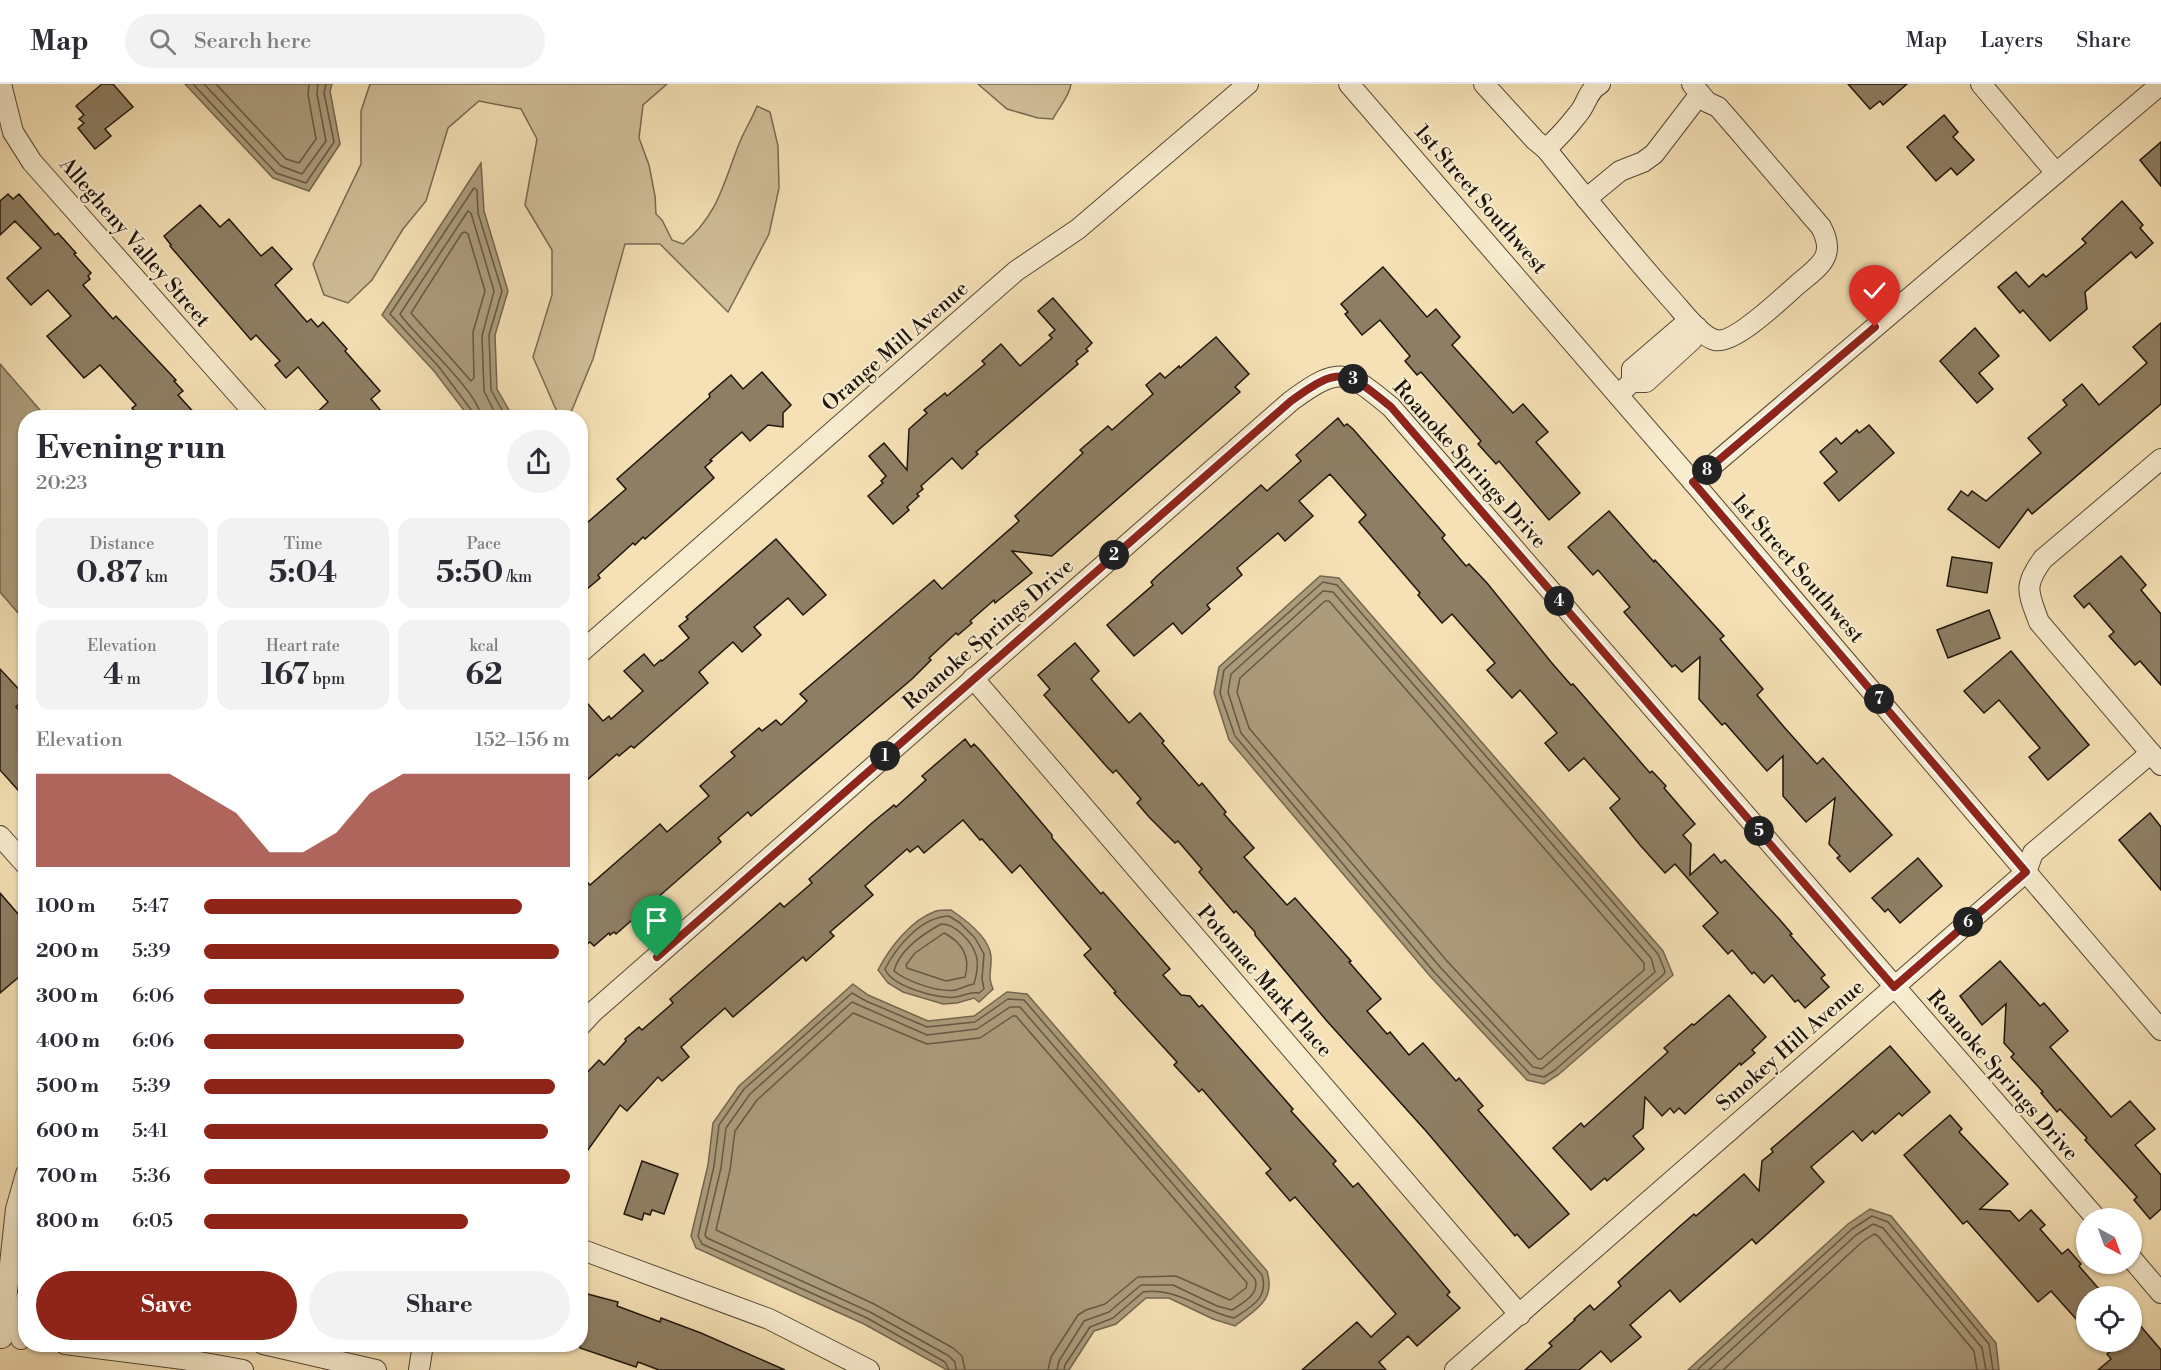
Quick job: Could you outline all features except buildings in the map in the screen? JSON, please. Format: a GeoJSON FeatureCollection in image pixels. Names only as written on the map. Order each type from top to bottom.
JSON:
{"type":"FeatureCollection","features":[{"type":"Feature","properties":{"kind":"street","name":"Allegheny Valley Street"},"geometry":{"type":"LineString","coordinates":[[1,84],[13,132],[32,162],[252,410]]}},
{"type":"Feature","properties":{"kind":"street","name":"Orange Mill Avenue"},"geometry":{"type":"LineString","coordinates":[[588,646],[1017,271],[1078,229],[1248,84]]}},
{"type":"Feature","properties":{"kind":"street","name":"1st Street Southwest"},"geometry":{"type":"LineString","coordinates":[[1349,84],[1625,388],[1693,482],[2161,1030]]}},
{"type":"Feature","properties":{"kind":"street"},"geometry":{"type":"LineString","coordinates":[[1484,84],[1546,149],[1586,199],[1633,255],[1696,327],[1716,340],[1725,340],[1749,326],[1817,268],[1827,256],[1828,240],[1821,227],[1718,107],[1707,102],[1696,89],[1654,154],[1643,162],[1620,171],[1586,199]]}},
{"type":"Feature","properties":{"kind":"street"},"geometry":{"type":"LineString","coordinates":[[1546,149],[1580,112],[1587,97],[1600,84]]}},
{"type":"Feature","properties":{"kind":"street"},"geometry":{"type":"LineString","coordinates":[[1981,84],[2056,173]]}},
{"type":"Feature","properties":{"kind":"street"},"geometry":{"type":"LineString","coordinates":[[1693,482],[2161,84]]}},
{"type":"Feature","properties":{"kind":"street"},"geometry":{"type":"LineString","coordinates":[[1625,388],[1646,382],[1692,340],[1696,327]]}},
{"type":"Feature","properties":{"kind":"street","name":"Roanoke Springs Drive"},"geometry":{"type":"LineString","coordinates":[[588,1017],[1291,401],[1318,382],[1342,375],[1363,383],[1391,407],[2087,1208]]}},
{"type":"Feature","properties":{"kind":"street"},"geometry":{"type":"LineString","coordinates":[[2156,759],[2039,622],[2029,594],[2031,575],[2043,559],[2161,459]]}},
{"type":"Feature","properties":{"kind":"street","name":"Potomac Mark Place"},"geometry":{"type":"LineString","coordinates":[[973,678],[1520,1315]]}},
{"type":"Feature","properties":{"kind":"street","name":"Smokey Hill Avenue"},"geometry":{"type":"LineString","coordinates":[[1455,1370],[2026,872],[2033,853],[2156,759]]}},
{"type":"Feature","properties":{"kind":"street"},"geometry":{"type":"LineString","coordinates":[[0,836],[18,856]]}},
{"type":"Feature","properties":{"kind":"street"},"geometry":{"type":"LineString","coordinates":[[18,1252],[14,1307],[1,1338],[18,1340]]}},
{"type":"Feature","properties":{"kind":"street"},"geometry":{"type":"LineString","coordinates":[[588,1252],[769,1319],[869,1370]]}},
{"type":"Feature","properties":{"kind":"street"},"geometry":{"type":"LineString","coordinates":[[2142,1271],[2161,1293]]}},
{"type":"Feature","properties":{"kind":"street"},"geometry":{"type":"LineString","coordinates":[[14,1307],[18,1322]]}},
{"type":"Feature","properties":{"kind":"street"},"geometry":{"type":"LineString","coordinates":[[128,1352],[243,1370]]}},
{"type":"Feature","properties":{"kind":"street"},"geometry":{"type":"LineString","coordinates":[[298,1352],[376,1370]]}},
{"type":"Feature","properties":{"kind":"street"},"geometry":{"type":"LineString","coordinates":[[419,1370],[422,1352]]}},
{"type":"Feature","properties":{"kind":"shaded area"},"geometry":{"type":"Polygon","coordinates":[[[370,84],[667,84],[643,105],[639,138],[649,165],[656,214],[662,220],[672,240],[683,244],[695,233],[712,210],[757,106],[770,112],[778,146],[779,188],[769,234],[728,312],[660,244],[625,244],[593,359],[572,410],[556,410],[533,357],[552,295],[552,250],[525,205],[537,139],[521,109],[479,101],[448,128],[426,201],[403,229],[372,280],[348,303],[324,295],[313,264],[361,164],[361,111],[370,84]]]}},
{"type":"Feature","properties":{"kind":"shaded area"},"geometry":{"type":"Polygon","coordinates":[[[978,84],[1071,84],[1053,119],[1038,118],[1007,109],[978,84]]]}},
{"type":"Feature","properties":{"kind":"water"},"geometry":{"type":"Polygon","coordinates":[[[185,84],[332,84],[330,91],[340,144],[309,191],[273,178],[185,84]]]}},
{"type":"Feature","properties":{"kind":"water"},"geometry":{"type":"Polygon","coordinates":[[[481,163],[484,211],[508,291],[495,335],[497,389],[509,410],[464,410],[434,371],[382,315],[481,163]]]}},
{"type":"Feature","properties":{"kind":"water"},"geometry":{"type":"Polygon","coordinates":[[[0,364],[40,410],[18,410],[18,613],[0,592],[0,364]]]}},
{"type":"Feature","properties":{"kind":"water"},"geometry":{"type":"Polygon","coordinates":[[[1320,576],[1339,578],[1663,951],[1673,975],[1558,1075],[1544,1084],[1527,1080],[1430,976],[1229,740],[1214,693],[1219,667],[1320,576]]]}},
{"type":"Feature","properties":{"kind":"water"},"geometry":{"type":"Polygon","coordinates":[[[951,910],[970,924],[986,942],[991,956],[990,977],[993,989],[979,1002],[974,998],[943,1004],[903,992],[888,983],[878,970],[902,935],[927,915],[936,911],[951,910]]]}},
{"type":"Feature","properties":{"kind":"water"},"geometry":{"type":"Polygon","coordinates":[[[853,984],[868,995],[928,1021],[974,1016],[1007,992],[1027,994],[1267,1271],[1269,1290],[1262,1303],[1235,1326],[1213,1319],[1169,1298],[1146,1298],[1116,1324],[1094,1331],[1069,1370],[947,1370],[864,1324],[696,1248],[691,1236],[708,1165],[713,1123],[739,1086],[853,984]]]}},
{"type":"Feature","properties":{"kind":"water"},"geometry":{"type":"Polygon","coordinates":[[[1870,1209],[1891,1216],[1996,1343],[1999,1370],[1688,1370],[1848,1224],[1870,1209]]]}},
{"type":"Feature","properties":{"kind":"route"},"geometry":{"type":"LineString","coordinates":[[657,957],[1291,401],[1318,382],[1342,375],[1363,383],[1391,407],[1894,987],[2026,872],[1693,482],[1875,327]]}}]}
